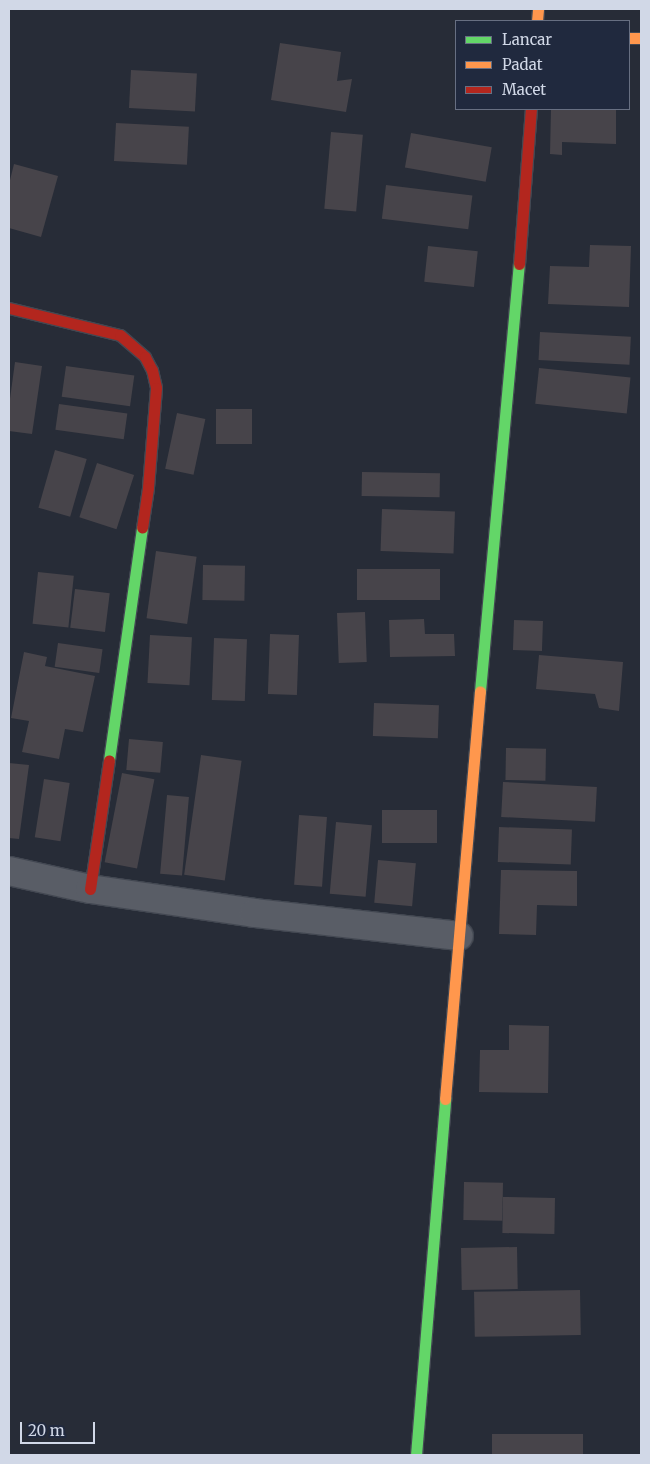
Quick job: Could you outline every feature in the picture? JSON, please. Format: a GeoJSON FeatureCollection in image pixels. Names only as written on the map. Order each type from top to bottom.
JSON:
{"type":"FeatureCollection","features":[{"type":"Feature","properties":{"kind":"street"},"geometry":{"type":"LineString","coordinates":[[416,1455],[460,936],[466,837],[503,456],[531,110]]}},
{"type":"Feature","properties":{"kind":"street"},"geometry":{"type":"LineString","coordinates":[[9,308],[120,335],[145,358],[152,370],[156,388],[148,488],[90,889]]}},
{"type":"Feature","properties":{"kind":"street"},"geometry":{"type":"LineString","coordinates":[[9,871],[90,889],[254,913],[460,936]]}},
{"type":"Feature","properties":{"kind":"building"},"geometry":{"type":"Polygon","coordinates":[[[280,43],[341,52],[337,81],[352,79],[346,112],[271,100],[280,43]]]}},
{"type":"Feature","properties":{"kind":"building"},"geometry":{"type":"Polygon","coordinates":[[[131,70],[197,73],[195,111],[129,108],[131,70]]]}},
{"type":"Feature","properties":{"kind":"building"},"geometry":{"type":"Polygon","coordinates":[[[551,110],[616,110],[616,144],[562,142],[562,155],[550,154],[551,110]]]}},
{"type":"Feature","properties":{"kind":"building"},"geometry":{"type":"Polygon","coordinates":[[[116,123],[189,127],[187,165],[114,161],[116,123]]]}},
{"type":"Feature","properties":{"kind":"building"},"geometry":{"type":"Polygon","coordinates":[[[331,132],[363,135],[356,211],[324,209],[331,132]]]}},
{"type":"Feature","properties":{"kind":"building"},"geometry":{"type":"Polygon","coordinates":[[[411,133],[492,147],[486,182],[405,167],[411,133]]]}},
{"type":"Feature","properties":{"kind":"building"},"geometry":{"type":"Polygon","coordinates":[[[14,164],[58,176],[41,237],[9,228],[9,184],[14,164]]]}},
{"type":"Feature","properties":{"kind":"building"},"geometry":{"type":"Polygon","coordinates":[[[386,185],[472,196],[468,229],[382,219],[386,185]]]}},
{"type":"Feature","properties":{"kind":"building"},"geometry":{"type":"Polygon","coordinates":[[[590,245],[631,246],[629,307],[548,304],[550,266],[589,267],[590,245]]]}},
{"type":"Feature","properties":{"kind":"building"},"geometry":{"type":"Polygon","coordinates":[[[428,246],[478,251],[474,287],[424,282],[428,246]]]}},
{"type":"Feature","properties":{"kind":"building"},"geometry":{"type":"Polygon","coordinates":[[[540,332],[631,337],[629,365],[539,360],[540,332]]]}},
{"type":"Feature","properties":{"kind":"building"},"geometry":{"type":"Polygon","coordinates":[[[15,362],[42,366],[32,434],[9,431],[9,406],[15,362]]]}},
{"type":"Feature","properties":{"kind":"building"},"geometry":{"type":"Polygon","coordinates":[[[66,366],[134,376],[130,406],[62,397],[66,366]]]}},
{"type":"Feature","properties":{"kind":"building"},"geometry":{"type":"Polygon","coordinates":[[[539,368],[630,378],[627,413],[535,404],[539,368]]]}},
{"type":"Feature","properties":{"kind":"building"},"geometry":{"type":"Polygon","coordinates":[[[59,404],[127,414],[124,439],[55,430],[59,404]]]}},
{"type":"Feature","properties":{"kind":"building"},"geometry":{"type":"Polygon","coordinates":[[[216,409],[252,409],[252,444],[216,444],[216,409]]]}},
{"type":"Feature","properties":{"kind":"building"},"geometry":{"type":"Polygon","coordinates":[[[177,413],[205,419],[194,475],[165,469],[177,413]]]}},
{"type":"Feature","properties":{"kind":"building"},"geometry":{"type":"Polygon","coordinates":[[[55,450],[87,459],[70,517],[38,508],[55,450]]]}},
{"type":"Feature","properties":{"kind":"building"},"geometry":{"type":"Polygon","coordinates":[[[97,463],[134,475],[116,529],[79,517],[97,463]]]}},
{"type":"Feature","properties":{"kind":"building"},"geometry":{"type":"Polygon","coordinates":[[[362,472],[440,473],[440,497],[362,496],[362,472]]]}},
{"type":"Feature","properties":{"kind":"building"},"geometry":{"type":"Polygon","coordinates":[[[382,509],[455,512],[453,554],[381,551],[382,509]]]}},
{"type":"Feature","properties":{"kind":"building"},"geometry":{"type":"Polygon","coordinates":[[[156,551],[197,557],[187,624],[147,618],[156,551]]]}},
{"type":"Feature","properties":{"kind":"building"},"geometry":{"type":"Polygon","coordinates":[[[203,565],[245,566],[244,601],[202,600],[203,565]]]}},
{"type":"Feature","properties":{"kind":"building"},"geometry":{"type":"Polygon","coordinates":[[[357,569],[440,569],[440,600],[357,600],[357,569]]]}},
{"type":"Feature","properties":{"kind":"building"},"geometry":{"type":"Polygon","coordinates":[[[38,572],[74,576],[68,627],[33,624],[38,572]]]}},
{"type":"Feature","properties":{"kind":"building"},"geometry":{"type":"Polygon","coordinates":[[[75,589],[110,593],[105,632],[70,628],[75,589]]]}},
{"type":"Feature","properties":{"kind":"building"},"geometry":{"type":"Polygon","coordinates":[[[365,612],[367,662],[339,663],[337,613],[365,612]]]}},
{"type":"Feature","properties":{"kind":"building"},"geometry":{"type":"Polygon","coordinates":[[[424,619],[425,634],[454,634],[455,656],[390,657],[389,620],[424,619]]]}},
{"type":"Feature","properties":{"kind":"building"},"geometry":{"type":"Polygon","coordinates":[[[514,620],[543,621],[542,651],[513,650],[514,620]]]}},
{"type":"Feature","properties":{"kind":"building"},"geometry":{"type":"Polygon","coordinates":[[[270,634],[299,635],[297,695],[268,694],[270,634]]]}},
{"type":"Feature","properties":{"kind":"building"},"geometry":{"type":"Polygon","coordinates":[[[150,635],[192,637],[189,685],[147,683],[150,635]]]}},
{"type":"Feature","properties":{"kind":"building"},"geometry":{"type":"Polygon","coordinates":[[[214,638],[247,639],[245,701],[212,700],[214,638]]]}},
{"type":"Feature","properties":{"kind":"building"},"geometry":{"type":"Polygon","coordinates":[[[58,643],[103,649],[99,673],[55,667],[58,643]]]}},
{"type":"Feature","properties":{"kind":"building"},"geometry":{"type":"Polygon","coordinates":[[[24,652],[47,657],[45,666],[95,676],[83,732],[65,729],[59,759],[22,752],[29,721],[11,718],[24,652]]]}},
{"type":"Feature","properties":{"kind":"building"},"geometry":{"type":"Polygon","coordinates":[[[539,655],[623,662],[619,711],[599,708],[595,694],[536,689],[539,655]]]}},
{"type":"Feature","properties":{"kind":"building"},"geometry":{"type":"Polygon","coordinates":[[[374,703],[439,705],[438,738],[373,736],[374,703]]]}},
{"type":"Feature","properties":{"kind":"building"},"geometry":{"type":"Polygon","coordinates":[[[129,739],[163,742],[160,773],[126,770],[129,739]]]}},
{"type":"Feature","properties":{"kind":"building"},"geometry":{"type":"Polygon","coordinates":[[[506,748],[546,749],[545,781],[505,780],[506,748]]]}},
{"type":"Feature","properties":{"kind":"building"},"geometry":{"type":"Polygon","coordinates":[[[201,755],[242,761],[225,881],[184,875],[201,755]]]}},
{"type":"Feature","properties":{"kind":"building"},"geometry":{"type":"Polygon","coordinates":[[[9,763],[29,765],[19,839],[9,838],[9,763]]]}},
{"type":"Feature","properties":{"kind":"building"},"geometry":{"type":"Polygon","coordinates":[[[122,773],[154,779],[137,869],[105,862],[122,773]]]}},
{"type":"Feature","properties":{"kind":"building"},"geometry":{"type":"Polygon","coordinates":[[[44,779],[70,783],[60,841],[35,837],[44,779]]]}},
{"type":"Feature","properties":{"kind":"building"},"geometry":{"type":"Polygon","coordinates":[[[503,782],[597,787],[595,822],[501,817],[503,782]]]}},
{"type":"Feature","properties":{"kind":"building"},"geometry":{"type":"Polygon","coordinates":[[[167,795],[189,797],[182,876],[160,874],[167,795]]]}},
{"type":"Feature","properties":{"kind":"building"},"geometry":{"type":"Polygon","coordinates":[[[382,810],[437,810],[437,843],[382,843],[382,810]]]}},
{"type":"Feature","properties":{"kind":"building"},"geometry":{"type":"Polygon","coordinates":[[[299,815],[327,817],[322,887],[294,885],[299,815]]]}},
{"type":"Feature","properties":{"kind":"building"},"geometry":{"type":"Polygon","coordinates":[[[336,822],[372,825],[366,897],[330,894],[336,822]]]}},
{"type":"Feature","properties":{"kind":"building"},"geometry":{"type":"Polygon","coordinates":[[[499,827],[572,830],[571,865],[498,862],[499,827]]]}},
{"type":"Feature","properties":{"kind":"building"},"geometry":{"type":"Polygon","coordinates":[[[378,860],[416,863],[412,906],[374,903],[378,860]]]}},
{"type":"Feature","properties":{"kind":"building"},"geometry":{"type":"Polygon","coordinates":[[[501,870],[577,871],[577,906],[537,905],[536,935],[499,934],[501,870]]]}},
{"type":"Feature","properties":{"kind":"building"},"geometry":{"type":"Polygon","coordinates":[[[509,1025],[549,1026],[548,1093],[479,1092],[480,1050],[509,1050],[509,1025]]]}},
{"type":"Feature","properties":{"kind":"building"},"geometry":{"type":"Polygon","coordinates":[[[464,1182],[503,1183],[502,1221],[463,1220],[464,1182]]]}},
{"type":"Feature","properties":{"kind":"building"},"geometry":{"type":"Polygon","coordinates":[[[503,1197],[555,1198],[554,1234],[502,1233],[503,1197]]]}},
{"type":"Feature","properties":{"kind":"building"},"geometry":{"type":"Polygon","coordinates":[[[517,1247],[518,1289],[462,1290],[461,1248],[517,1247]]]}},
{"type":"Feature","properties":{"kind":"building"},"geometry":{"type":"Polygon","coordinates":[[[580,1290],[581,1335],[475,1337],[474,1292],[580,1290]]]}},
{"type":"Feature","properties":{"kind":"building"},"geometry":{"type":"Polygon","coordinates":[[[492,1434],[583,1434],[583,1455],[492,1455],[492,1434]]]}},
{"type":"Feature","properties":{"kind":"traffic: fast"},"geometry":{"type":"LineString","coordinates":[[480,691],[519,264]]}},
{"type":"Feature","properties":{"kind":"traffic: fast"},"geometry":{"type":"LineString","coordinates":[[109,760],[142,528]]}},
{"type":"Feature","properties":{"kind":"traffic: fast"},"geometry":{"type":"LineString","coordinates":[[416,1455],[445,1099]]}},
{"type":"Feature","properties":{"kind":"traffic: slow"},"geometry":{"type":"LineString","coordinates":[[537,20],[538,9]]}},
{"type":"Feature","properties":{"kind":"traffic: slow"},"geometry":{"type":"LineString","coordinates":[[630,38],[641,38]]}},
{"type":"Feature","properties":{"kind":"traffic: slow"},"geometry":{"type":"LineString","coordinates":[[445,1099],[480,691]]}},
{"type":"Feature","properties":{"kind":"traffic: jam"},"geometry":{"type":"LineString","coordinates":[[519,264],[531,110]]}},
{"type":"Feature","properties":{"kind":"traffic: jam"},"geometry":{"type":"LineString","coordinates":[[9,308],[120,335],[145,357],[152,370],[156,388],[148,488],[142,528]]}},
{"type":"Feature","properties":{"kind":"traffic: jam"},"geometry":{"type":"LineString","coordinates":[[90,889],[109,760]]}}]}
